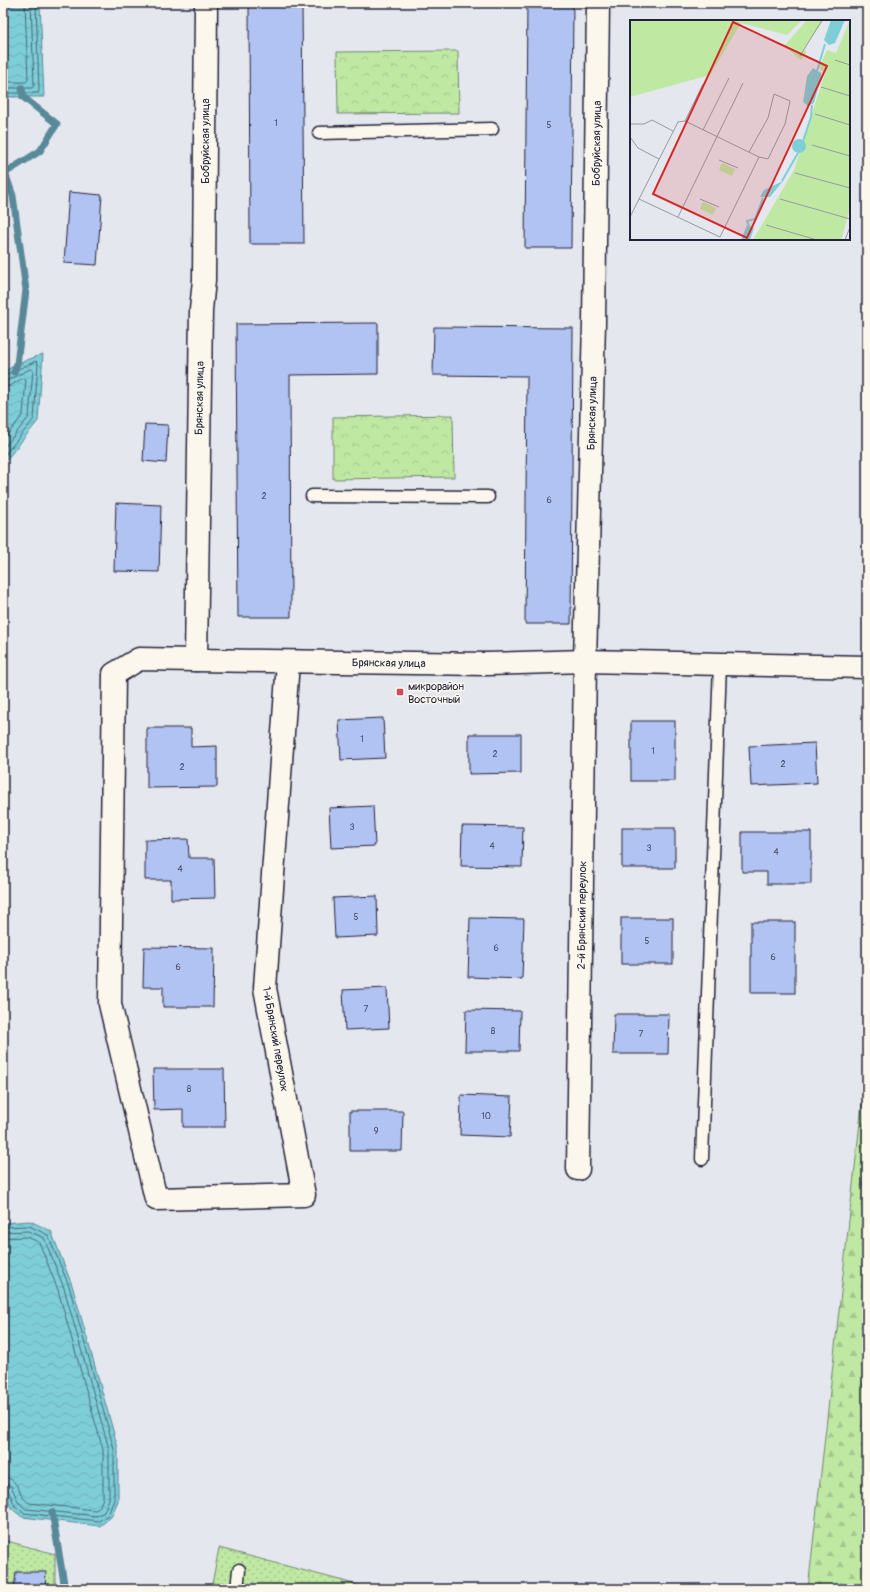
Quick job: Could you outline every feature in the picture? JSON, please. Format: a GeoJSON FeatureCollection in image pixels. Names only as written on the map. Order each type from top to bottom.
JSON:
{"type":"FeatureCollection","features":[{"type":"Feature","properties":{"kind":"street","name":"Бобруйская улица"},"geometry":{"type":"LineString","coordinates":[[204,280],[206,3]]}},
{"type":"Feature","properties":{"kind":"street","name":"Бобруйская улица"},"geometry":{"type":"LineString","coordinates":[[594,284],[598,3]]}},
{"type":"Feature","properties":{"kind":"street","name":"Брянская улица"},"geometry":{"type":"LineString","coordinates":[[204,280],[201,310],[196,660],[288,662],[487,664],[586,661],[594,284]]}},
{"type":"Feature","properties":{"kind":"street","name":"1-й Брянский переулок"},"geometry":{"type":"LineString","coordinates":[[196,660],[139,659],[114,674],[110,1004],[156,1200],[304,1195],[265,988],[288,662]]}},
{"type":"Feature","properties":{"kind":"street"},"geometry":{"type":"LineString","coordinates":[[586,661],[867,667]]}},
{"type":"Feature","properties":{"kind":"street","name":"2-й Брянский переулок"},"geometry":{"type":"LineString","coordinates":[[578,1169],[586,661]]}},
{"type":"Feature","properties":{"kind":"lane"},"geometry":{"type":"LineString","coordinates":[[319,133],[492,129]]}},
{"type":"Feature","properties":{"kind":"lane"},"geometry":{"type":"LineString","coordinates":[[312,496],[488,497]]}},
{"type":"Feature","properties":{"kind":"lane"},"geometry":{"type":"LineString","coordinates":[[702,1159],[720,664]]}},
{"type":"Feature","properties":{"kind":"lane"},"geometry":{"type":"LineString","coordinates":[[237,1589],[239,1570]]}},
{"type":"Feature","properties":{"kind":"green space"},"geometry":{"type":"Polygon","coordinates":[[[458,51],[459,113],[338,114],[337,52],[458,51]]]}},
{"type":"Feature","properties":{"kind":"green space"},"geometry":{"type":"Polygon","coordinates":[[[453,415],[454,477],[333,479],[333,417],[453,415]]]}},
{"type":"Feature","properties":{"kind":"green space"},"geometry":{"type":"Polygon","coordinates":[[[867,1100],[867,1589],[808,1589],[862,1104],[867,1100]]]}},
{"type":"Feature","properties":{"kind":"green space"},"geometry":{"type":"Polygon","coordinates":[[[3,1540],[55,1554],[55,1589],[3,1589],[3,1540]]]}},
{"type":"Feature","properties":{"kind":"green space"},"geometry":{"type":"Polygon","coordinates":[[[219,1548],[373,1589],[211,1589],[219,1548]]]}},
{"type":"Feature","properties":{"kind":"water"},"geometry":{"type":"Polygon","coordinates":[[[3,3],[40,3],[44,97],[3,97],[3,3]]]}},
{"type":"Feature","properties":{"kind":"water"},"geometry":{"type":"Polygon","coordinates":[[[43,354],[38,421],[3,464],[3,372],[17,364],[43,354]]]}},
{"type":"Feature","properties":{"kind":"water"},"geometry":{"type":"Polygon","coordinates":[[[30,1221],[51,1231],[72,1285],[118,1448],[118,1501],[111,1517],[100,1526],[22,1517],[11,1508],[3,1488],[3,1223],[30,1221]]]}},
{"type":"Feature","properties":{"kind":"building"},"geometry":{"type":"Polygon","coordinates":[[[249,3],[302,3],[304,244],[250,244],[249,3]]]}},
{"type":"Feature","properties":{"kind":"building"},"geometry":{"type":"Polygon","coordinates":[[[527,3],[573,3],[571,248],[525,248],[527,3]]]}},
{"type":"Feature","properties":{"kind":"building"},"geometry":{"type":"Polygon","coordinates":[[[69,192],[102,195],[97,265],[64,263],[69,192]]]}},
{"type":"Feature","properties":{"kind":"building"},"geometry":{"type":"Polygon","coordinates":[[[378,323],[378,374],[290,375],[291,617],[238,617],[236,324],[378,323]]]}},
{"type":"Feature","properties":{"kind":"building"},"geometry":{"type":"Polygon","coordinates":[[[434,327],[573,328],[571,624],[525,624],[527,376],[433,375],[434,327]]]}},
{"type":"Feature","properties":{"kind":"building"},"geometry":{"type":"Polygon","coordinates":[[[145,424],[168,425],[166,463],[143,461],[145,424]]]}},
{"type":"Feature","properties":{"kind":"building"},"geometry":{"type":"Polygon","coordinates":[[[116,503],[161,505],[159,572],[114,571],[116,503]]]}},
{"type":"Feature","properties":{"kind":"building"},"geometry":{"type":"Polygon","coordinates":[[[383,718],[385,758],[341,760],[339,720],[383,718]]]}},
{"type":"Feature","properties":{"kind":"building"},"geometry":{"type":"Polygon","coordinates":[[[631,721],[675,721],[675,781],[631,781],[631,721]]]}},
{"type":"Feature","properties":{"kind":"building"},"geometry":{"type":"Polygon","coordinates":[[[147,728],[191,728],[191,747],[217,746],[217,787],[147,788],[147,728]]]}},
{"type":"Feature","properties":{"kind":"building"},"geometry":{"type":"Polygon","coordinates":[[[469,734],[521,734],[521,773],[469,774],[469,734]]]}},
{"type":"Feature","properties":{"kind":"building"},"geometry":{"type":"Polygon","coordinates":[[[815,743],[817,783],[751,786],[749,746],[815,743]]]}},
{"type":"Feature","properties":{"kind":"building"},"geometry":{"type":"Polygon","coordinates":[[[373,806],[375,846],[331,848],[329,808],[373,806]]]}},
{"type":"Feature","properties":{"kind":"building"},"geometry":{"type":"Polygon","coordinates":[[[462,826],[523,827],[522,867],[461,866],[462,826]]]}},
{"type":"Feature","properties":{"kind":"building"},"geometry":{"type":"Polygon","coordinates":[[[622,828],[675,828],[675,868],[622,868],[622,828]]]}},
{"type":"Feature","properties":{"kind":"building"},"geometry":{"type":"Polygon","coordinates":[[[742,832],[811,832],[811,884],[767,884],[767,872],[742,872],[742,832]]]}},
{"type":"Feature","properties":{"kind":"building"},"geometry":{"type":"Polygon","coordinates":[[[188,839],[189,858],[214,858],[215,898],[171,899],[171,880],[145,880],[145,840],[188,839]]]}},
{"type":"Feature","properties":{"kind":"building"},"geometry":{"type":"Polygon","coordinates":[[[377,896],[378,936],[335,938],[333,898],[377,896]]]}},
{"type":"Feature","properties":{"kind":"building"},"geometry":{"type":"Polygon","coordinates":[[[470,918],[524,919],[522,979],[468,977],[470,918]]]}},
{"type":"Feature","properties":{"kind":"building"},"geometry":{"type":"Polygon","coordinates":[[[621,918],[673,918],[673,964],[621,964],[621,918]]]}},
{"type":"Feature","properties":{"kind":"building"},"geometry":{"type":"Polygon","coordinates":[[[751,922],[795,922],[795,993],[751,993],[751,922]]]}},
{"type":"Feature","properties":{"kind":"building"},"geometry":{"type":"Polygon","coordinates":[[[144,947],[214,948],[213,1007],[163,1007],[163,987],[143,987],[144,947]]]}},
{"type":"Feature","properties":{"kind":"building"},"geometry":{"type":"Polygon","coordinates":[[[387,988],[389,1028],[345,1030],[343,990],[387,988]]]}},
{"type":"Feature","properties":{"kind":"building"},"geometry":{"type":"Polygon","coordinates":[[[466,1010],[520,1011],[519,1051],[465,1051],[466,1010]]]}},
{"type":"Feature","properties":{"kind":"building"},"geometry":{"type":"Polygon","coordinates":[[[614,1014],[669,1014],[668,1054],[613,1054],[614,1014]]]}},
{"type":"Feature","properties":{"kind":"building"},"geometry":{"type":"Polygon","coordinates":[[[153,1069],[224,1069],[225,1127],[183,1127],[183,1109],[154,1110],[153,1069]]]}},
{"type":"Feature","properties":{"kind":"building"},"geometry":{"type":"Polygon","coordinates":[[[461,1095],[512,1097],[510,1137],[460,1135],[461,1095]]]}},
{"type":"Feature","properties":{"kind":"building"},"geometry":{"type":"Polygon","coordinates":[[[350,1111],[403,1111],[402,1151],[350,1151],[350,1111]]]}},
{"type":"Feature","properties":{"kind":"building"},"geometry":{"type":"Polygon","coordinates":[[[16,1572],[46,1572],[45,1589],[14,1589],[16,1572]]]}},
{"type":"Feature","properties":{"kind":"waterway"},"geometry":{"type":"LineString","coordinates":[[14,372],[17,364],[26,290],[13,196],[5,173],[40,151],[57,124],[23,97],[22,88]]}},
{"type":"Feature","properties":{"kind":"waterway"},"geometry":{"type":"LineString","coordinates":[[52,1512],[65,1589]]}},
{"type":"Feature","properties":{"kind":"place","name":"микрорайон Восточный"},"geometry":{"type":"Point","coordinates":[400,692]}}]}
